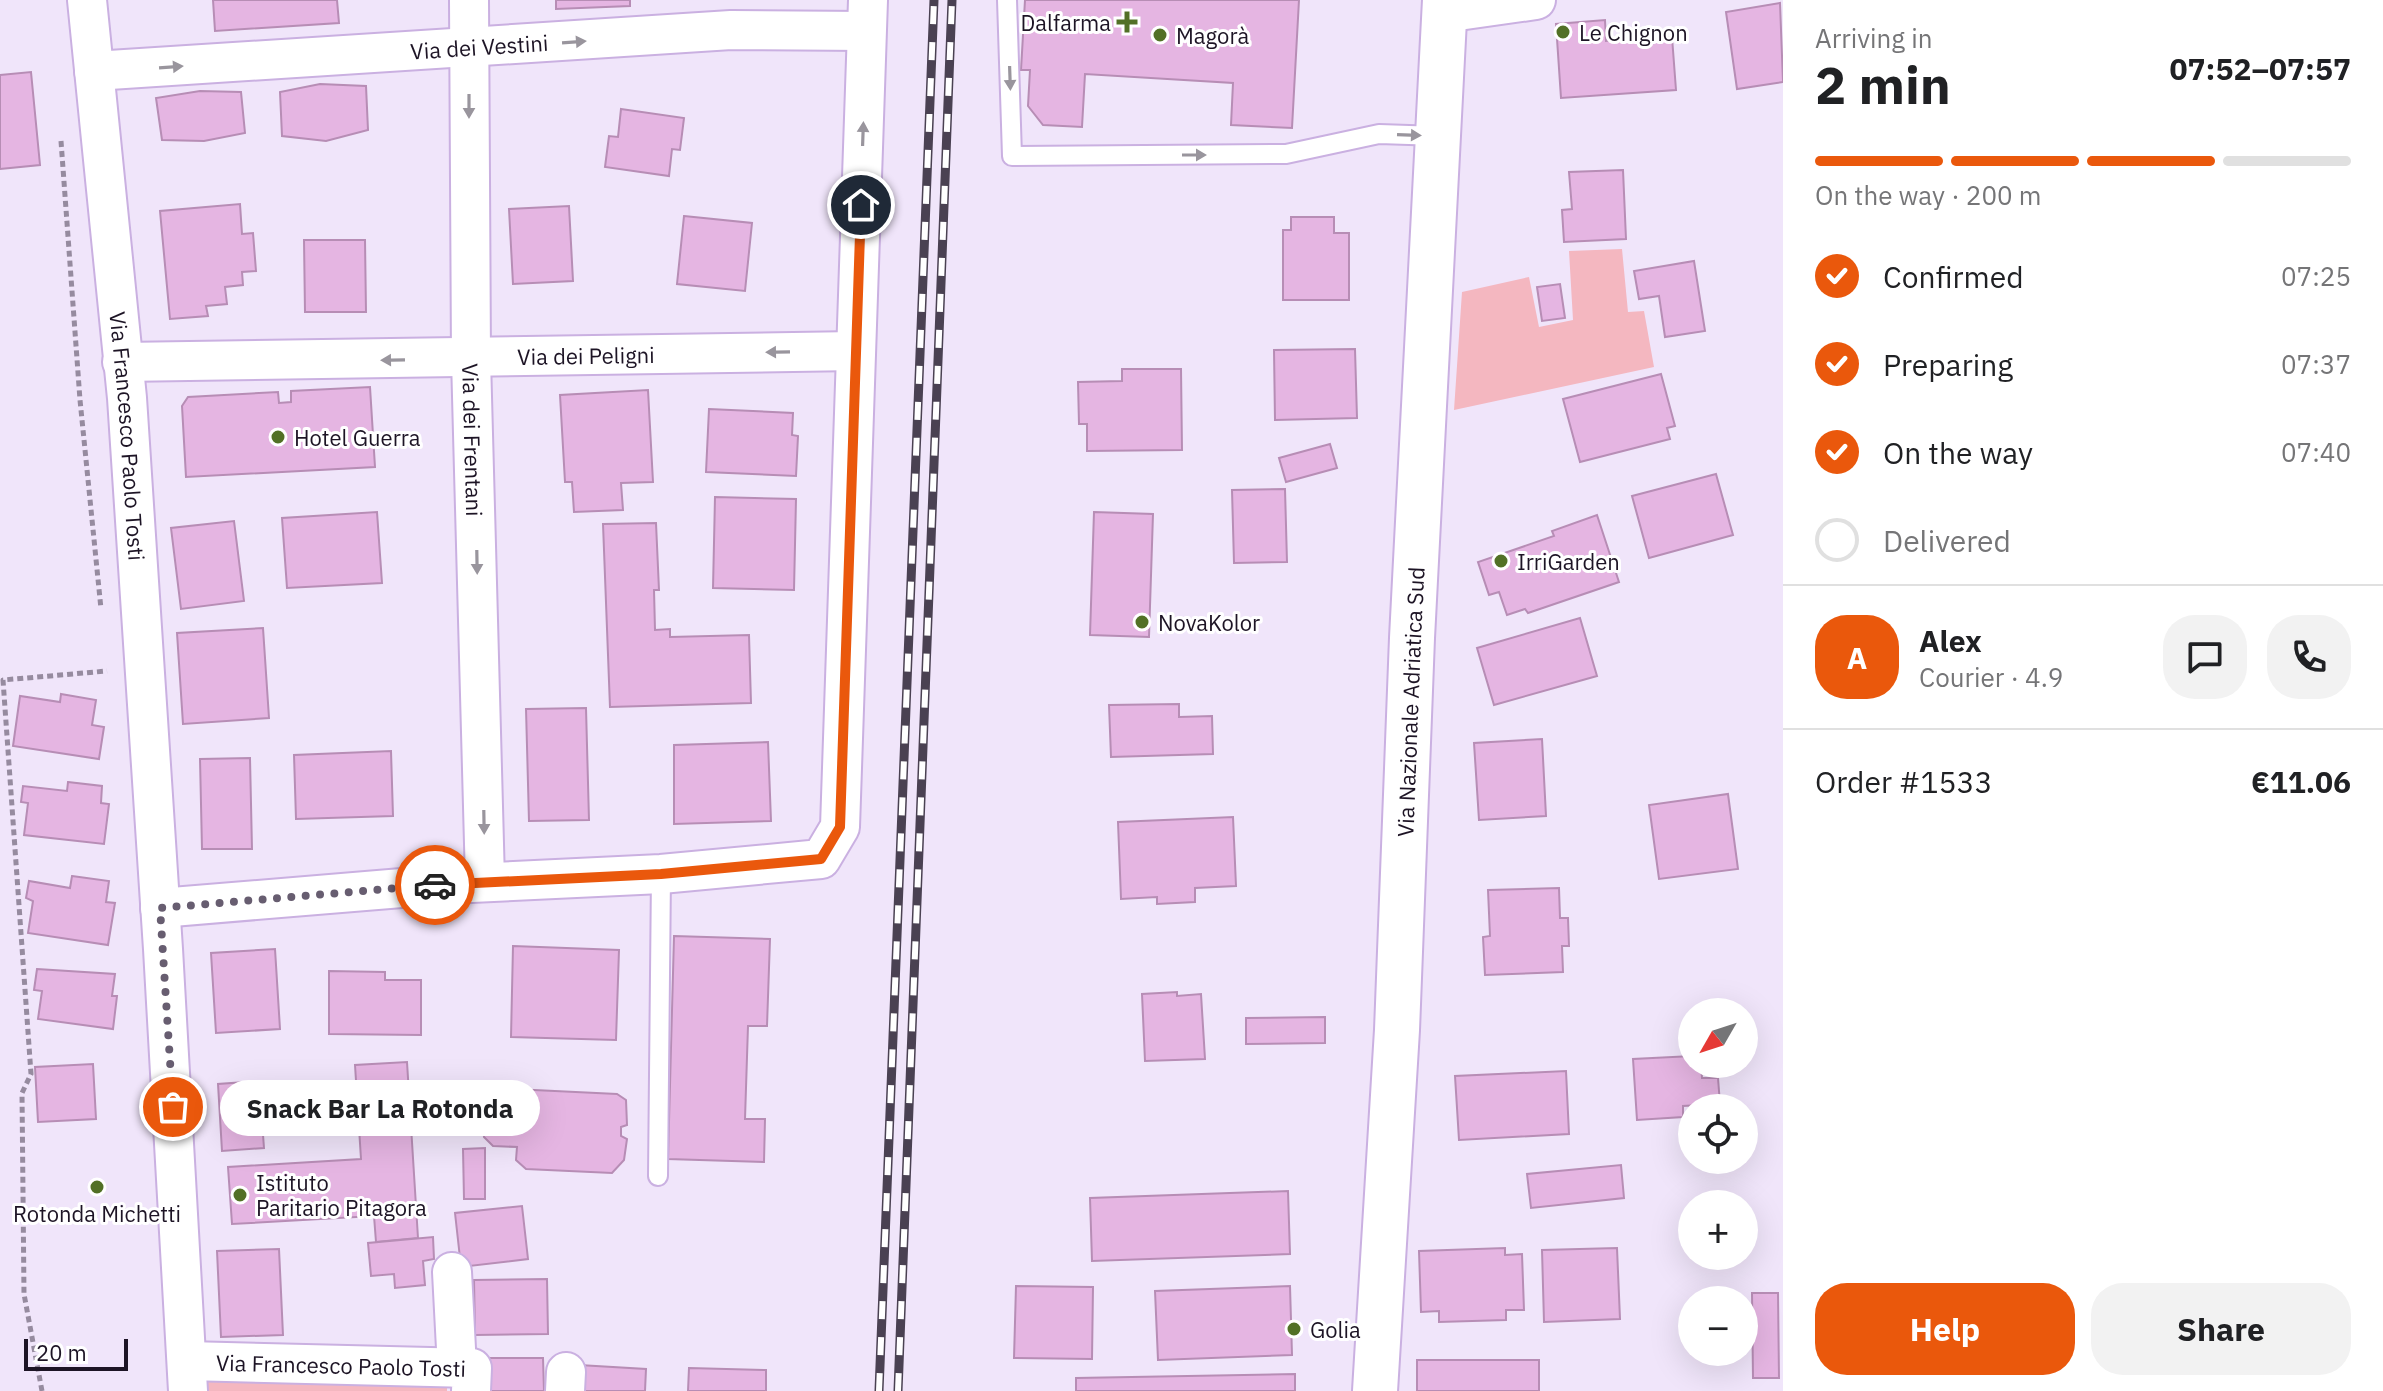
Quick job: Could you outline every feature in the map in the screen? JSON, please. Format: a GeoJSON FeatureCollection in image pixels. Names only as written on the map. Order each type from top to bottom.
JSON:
{"type":"FeatureCollection","features":[{"type":"Feature","properties":{"kind":"main road","name":"Via Nazionale Adriatica Sud"},"geometry":{"type":"LineString","coordinates":[[1375,1391],[1397,1030],[1412,638],[1444,6]]}},
{"type":"Feature","properties":{"kind":"street","name":"Via Francesco Paolo Tosti"},"geometry":{"type":"LineString","coordinates":[[87,0],[122,362],[159,890],[188,1376],[464,1379]]}},
{"type":"Feature","properties":{"kind":"street","name":"Via dei Frentani"},"geometry":{"type":"LineString","coordinates":[[469,0],[471,359],[485,881]]}},
{"type":"Feature","properties":{"kind":"street","name":"Via Nazionale Adriatica Sud"},"geometry":{"type":"LineString","coordinates":[[1444,6],[1536,0]]}},
{"type":"Feature","properties":{"kind":"street","name":"Via dei Vestini"},"geometry":{"type":"LineString","coordinates":[[94,71],[731,30],[867,15]]}},
{"type":"Feature","properties":{"kind":"street"},"geometry":{"type":"LineString","coordinates":[[159,890],[661,874],[821,859],[840,827],[867,15]]}},
{"type":"Feature","properties":{"kind":"street","name":"Via dei Peligni"},"geometry":{"type":"LineString","coordinates":[[122,362],[856,351]]}},
{"type":"Feature","properties":{"kind":"street"},"geometry":{"type":"LineString","coordinates":[[452,1272],[464,1379]]}},
{"type":"Feature","properties":{"kind":"lane"},"geometry":{"type":"LineString","coordinates":[[1007,0],[1012,156],[1286,154],[1379,134],[1439,136]]}},
{"type":"Feature","properties":{"kind":"lane"},"geometry":{"type":"LineString","coordinates":[[658,1176],[661,874]]}},
{"type":"Feature","properties":{"kind":"path","name":"Via Francesco Paolo Tosti"},"geometry":{"type":"LineString","coordinates":[[61,140],[80,400],[101,612]]}},
{"type":"Feature","properties":{"kind":"path"},"geometry":{"type":"LineString","coordinates":[[42,1391],[24,1294],[22,1093],[31,1074],[3,680],[107,672],[106,657]]}},
{"type":"Feature","properties":{"kind":"shaded area"},"geometry":{"type":"Polygon","coordinates":[[[1622,249],[1628,312],[1644,311],[1654,367],[1454,410],[1462,292],[1529,277],[1539,327],[1573,320],[1569,251],[1622,249]]]}},
{"type":"Feature","properties":{"kind":"shaded area"},"geometry":{"type":"Polygon","coordinates":[[[447,1379],[447,1391],[207,1391],[207,1380],[447,1379]]]}},
{"type":"Feature","properties":{"kind":"building"},"geometry":{"type":"Polygon","coordinates":[[[213,0],[337,0],[339,23],[215,31],[213,0]]]}},
{"type":"Feature","properties":{"kind":"building"},"geometry":{"type":"Polygon","coordinates":[[[556,0],[630,0],[630,6],[556,9],[556,0]]]}},
{"type":"Feature","properties":{"kind":"building","name":"Magorà"},"geometry":{"type":"Polygon","coordinates":[[[1025,0],[1299,0],[1292,128],[1231,125],[1233,83],[1085,74],[1082,127],[1043,125],[1028,106],[1030,70],[1021,70],[1025,0]]]}},
{"type":"Feature","properties":{"kind":"building"},"geometry":{"type":"Polygon","coordinates":[[[1780,3],[1783,82],[1737,89],[1726,12],[1780,3]]]}},
{"type":"Feature","properties":{"kind":"building"},"geometry":{"type":"Polygon","coordinates":[[[1605,20],[1606,41],[1672,37],[1676,90],[1561,98],[1556,24],[1605,20]]]}},
{"type":"Feature","properties":{"kind":"building"},"geometry":{"type":"Polygon","coordinates":[[[31,72],[40,165],[0,169],[0,75],[31,72]]]}},
{"type":"Feature","properties":{"kind":"building"},"geometry":{"type":"Polygon","coordinates":[[[320,84],[366,86],[368,130],[326,141],[282,136],[280,92],[320,84]]]}},
{"type":"Feature","properties":{"kind":"building"},"geometry":{"type":"Polygon","coordinates":[[[200,91],[241,92],[245,133],[204,141],[162,140],[156,98],[200,91]]]}},
{"type":"Feature","properties":{"kind":"building"},"geometry":{"type":"Polygon","coordinates":[[[621,109],[684,118],[680,150],[672,149],[669,176],[605,167],[609,136],[618,137],[621,109]]]}},
{"type":"Feature","properties":{"kind":"building"},"geometry":{"type":"Polygon","coordinates":[[[1623,170],[1626,239],[1564,242],[1562,210],[1572,209],[1569,172],[1623,170]]]}},
{"type":"Feature","properties":{"kind":"building"},"geometry":{"type":"Polygon","coordinates":[[[240,204],[242,234],[253,233],[256,271],[242,272],[243,285],[225,287],[227,304],[206,306],[208,316],[170,319],[160,211],[240,204]]]}},
{"type":"Feature","properties":{"kind":"building"},"geometry":{"type":"Polygon","coordinates":[[[569,206],[573,281],[513,284],[509,209],[569,206]]]}},
{"type":"Feature","properties":{"kind":"building"},"geometry":{"type":"Polygon","coordinates":[[[684,216],[752,223],[745,291],[677,284],[684,216]]]}},
{"type":"Feature","properties":{"kind":"building"},"geometry":{"type":"Polygon","coordinates":[[[1291,217],[1334,217],[1334,233],[1349,233],[1349,300],[1283,300],[1283,230],[1291,230],[1291,217]]]}},
{"type":"Feature","properties":{"kind":"building"},"geometry":{"type":"Polygon","coordinates":[[[304,240],[365,240],[366,312],[305,312],[304,240]]]}},
{"type":"Feature","properties":{"kind":"building"},"geometry":{"type":"Polygon","coordinates":[[[1694,261],[1705,331],[1665,337],[1659,296],[1639,299],[1634,271],[1694,261]]]}},
{"type":"Feature","properties":{"kind":"building"},"geometry":{"type":"Polygon","coordinates":[[[1560,284],[1565,318],[1542,321],[1537,287],[1560,284]]]}},
{"type":"Feature","properties":{"kind":"building"},"geometry":{"type":"Polygon","coordinates":[[[1355,349],[1357,418],[1275,420],[1274,350],[1355,349]]]}},
{"type":"Feature","properties":{"kind":"building"},"geometry":{"type":"Polygon","coordinates":[[[1122,369],[1181,369],[1182,450],[1087,451],[1087,424],[1079,424],[1078,382],[1122,381],[1122,369]]]}},
{"type":"Feature","properties":{"kind":"building"},"geometry":{"type":"Polygon","coordinates":[[[1661,374],[1675,426],[1667,428],[1670,439],[1580,462],[1563,399],[1661,374]]]}},
{"type":"Feature","properties":{"kind":"building","name":"Hotel Guerra"},"geometry":{"type":"Polygon","coordinates":[[[370,387],[375,467],[186,477],[182,406],[188,397],[278,392],[279,403],[291,402],[291,391],[370,387]]]}},
{"type":"Feature","properties":{"kind":"building"},"geometry":{"type":"Polygon","coordinates":[[[648,390],[653,482],[621,483],[623,510],[574,512],[572,482],[565,482],[560,395],[648,390]]]}},
{"type":"Feature","properties":{"kind":"building"},"geometry":{"type":"Polygon","coordinates":[[[709,409],[793,413],[792,435],[798,436],[796,476],[706,472],[709,409]]]}},
{"type":"Feature","properties":{"kind":"building"},"geometry":{"type":"Polygon","coordinates":[[[1330,444],[1337,468],[1286,482],[1279,458],[1330,444]]]}},
{"type":"Feature","properties":{"kind":"building"},"geometry":{"type":"Polygon","coordinates":[[[1716,474],[1733,535],[1649,558],[1632,496],[1716,474]]]}},
{"type":"Feature","properties":{"kind":"building"},"geometry":{"type":"Polygon","coordinates":[[[1285,489],[1287,562],[1234,563],[1232,490],[1285,489]]]}},
{"type":"Feature","properties":{"kind":"building"},"geometry":{"type":"Polygon","coordinates":[[[715,497],[796,499],[794,590],[713,588],[715,497]]]}},
{"type":"Feature","properties":{"kind":"building"},"geometry":{"type":"Polygon","coordinates":[[[377,512],[382,583],[287,588],[282,518],[377,512]]]}},
{"type":"Feature","properties":{"kind":"building"},"geometry":{"type":"Polygon","coordinates":[[[1094,512],[1153,514],[1149,637],[1090,635],[1094,512]]]}},
{"type":"Feature","properties":{"kind":"building"},"geometry":{"type":"Polygon","coordinates":[[[1597,515],[1619,582],[1528,613],[1525,609],[1507,615],[1499,592],[1489,595],[1478,562],[1554,536],[1552,531],[1597,515]]]}},
{"type":"Feature","properties":{"kind":"building"},"geometry":{"type":"Polygon","coordinates":[[[234,521],[244,601],[181,609],[171,528],[234,521]]]}},
{"type":"Feature","properties":{"kind":"building"},"geometry":{"type":"Polygon","coordinates":[[[656,523],[659,590],[654,590],[655,630],[670,629],[670,637],[749,635],[751,703],[610,707],[603,524],[656,523]]]}},
{"type":"Feature","properties":{"kind":"building"},"geometry":{"type":"Polygon","coordinates":[[[1580,618],[1597,676],[1494,705],[1477,648],[1580,618]]]}},
{"type":"Feature","properties":{"kind":"building"},"geometry":{"type":"Polygon","coordinates":[[[263,628],[269,718],[183,724],[177,633],[263,628]]]}},
{"type":"Feature","properties":{"kind":"building"},"geometry":{"type":"Polygon","coordinates":[[[61,694],[96,700],[92,725],[104,727],[99,759],[13,746],[20,696],[60,702],[61,694]]]}},
{"type":"Feature","properties":{"kind":"building"},"geometry":{"type":"Polygon","coordinates":[[[1179,704],[1179,717],[1212,716],[1213,754],[1111,757],[1109,705],[1179,704]]]}},
{"type":"Feature","properties":{"kind":"building"},"geometry":{"type":"Polygon","coordinates":[[[586,708],[589,820],[529,821],[526,709],[586,708]]]}},
{"type":"Feature","properties":{"kind":"building"},"geometry":{"type":"Polygon","coordinates":[[[1542,739],[1546,816],[1479,820],[1474,743],[1542,739]]]}},
{"type":"Feature","properties":{"kind":"building"},"geometry":{"type":"Polygon","coordinates":[[[768,742],[771,821],[674,824],[674,745],[768,742]]]}},
{"type":"Feature","properties":{"kind":"building"},"geometry":{"type":"Polygon","coordinates":[[[391,751],[393,816],[296,819],[294,755],[391,751]]]}},
{"type":"Feature","properties":{"kind":"building"},"geometry":{"type":"Polygon","coordinates":[[[250,758],[252,849],[202,849],[200,759],[250,758]]]}},
{"type":"Feature","properties":{"kind":"building"},"geometry":{"type":"Polygon","coordinates":[[[68,782],[102,786],[101,803],[109,804],[104,844],[24,835],[28,803],[21,802],[23,786],[67,791],[68,782]]]}},
{"type":"Feature","properties":{"kind":"building"},"geometry":{"type":"Polygon","coordinates":[[[1728,794],[1738,869],[1659,879],[1649,805],[1728,794]]]}},
{"type":"Feature","properties":{"kind":"building"},"geometry":{"type":"Polygon","coordinates":[[[1233,817],[1236,886],[1195,888],[1195,902],[1157,904],[1157,897],[1121,899],[1118,822],[1233,817]]]}},
{"type":"Feature","properties":{"kind":"building"},"geometry":{"type":"Polygon","coordinates":[[[72,876],[109,881],[106,902],[115,903],[108,945],[28,933],[33,901],[26,898],[29,881],[70,888],[72,876]]]}},
{"type":"Feature","properties":{"kind":"building"},"geometry":{"type":"Polygon","coordinates":[[[1559,888],[1560,918],[1568,918],[1569,946],[1562,946],[1563,972],[1485,975],[1483,937],[1490,936],[1488,890],[1559,888]]]}},
{"type":"Feature","properties":{"kind":"building"},"geometry":{"type":"Polygon","coordinates":[[[674,936],[770,939],[767,1026],[748,1026],[745,1119],[765,1119],[764,1162],[668,1159],[674,936]]]}},
{"type":"Feature","properties":{"kind":"building"},"geometry":{"type":"Polygon","coordinates":[[[513,946],[619,950],[616,1040],[511,1037],[513,946]]]}},
{"type":"Feature","properties":{"kind":"building"},"geometry":{"type":"Polygon","coordinates":[[[275,949],[280,1029],[216,1033],[211,953],[275,949]]]}},
{"type":"Feature","properties":{"kind":"building"},"geometry":{"type":"Polygon","coordinates":[[[37,969],[115,974],[112,996],[117,996],[113,1029],[38,1019],[42,991],[34,990],[37,969]]]}},
{"type":"Feature","properties":{"kind":"building"},"geometry":{"type":"Polygon","coordinates":[[[329,971],[385,972],[385,980],[421,980],[421,1035],[329,1034],[329,971]]]}},
{"type":"Feature","properties":{"kind":"building"},"geometry":{"type":"Polygon","coordinates":[[[1177,992],[1177,996],[1201,994],[1205,1059],[1145,1061],[1142,994],[1177,992]]]}},
{"type":"Feature","properties":{"kind":"building"},"geometry":{"type":"Polygon","coordinates":[[[1325,1017],[1325,1043],[1246,1044],[1246,1018],[1325,1017]]]}},
{"type":"Feature","properties":{"kind":"building"},"geometry":{"type":"Polygon","coordinates":[[[1678,1057],[1678,1078],[1718,1078],[1719,1094],[1678,1094],[1678,1117],[1637,1120],[1633,1059],[1678,1057]]]}},
{"type":"Feature","properties":{"kind":"building"},"geometry":{"type":"Polygon","coordinates":[[[407,1062],[418,1238],[376,1242],[374,1216],[232,1224],[228,1167],[361,1159],[355,1065],[407,1062]]]}},
{"type":"Feature","properties":{"kind":"building"},"geometry":{"type":"Polygon","coordinates":[[[93,1064],[96,1119],[38,1122],[35,1067],[93,1064]]]}},
{"type":"Feature","properties":{"kind":"building"},"geometry":{"type":"Polygon","coordinates":[[[1566,1071],[1569,1134],[1459,1140],[1455,1076],[1566,1071]]]}},
{"type":"Feature","properties":{"kind":"building"},"geometry":{"type":"Polygon","coordinates":[[[259,1081],[264,1148],[222,1151],[218,1084],[259,1081]]]}},
{"type":"Feature","properties":{"kind":"building"},"geometry":{"type":"Polygon","coordinates":[[[493,1088],[617,1094],[626,1100],[627,1125],[621,1127],[621,1136],[627,1139],[624,1160],[612,1173],[526,1169],[516,1160],[517,1147],[493,1146],[484,1137],[481,1096],[493,1088]]]}},
{"type":"Feature","properties":{"kind":"building"},"geometry":{"type":"Polygon","coordinates":[[[485,1148],[485,1199],[464,1199],[463,1149],[485,1148]]]}},
{"type":"Feature","properties":{"kind":"building"},"geometry":{"type":"Polygon","coordinates":[[[1621,1165],[1624,1198],[1531,1208],[1527,1174],[1621,1165]]]}},
{"type":"Feature","properties":{"kind":"building"},"geometry":{"type":"Polygon","coordinates":[[[1288,1191],[1290,1254],[1092,1261],[1090,1198],[1288,1191]]]}},
{"type":"Feature","properties":{"kind":"building"},"geometry":{"type":"Polygon","coordinates":[[[522,1206],[528,1259],[461,1267],[455,1213],[522,1206]]]}},
{"type":"Feature","properties":{"kind":"building"},"geometry":{"type":"Polygon","coordinates":[[[433,1237],[434,1259],[423,1261],[425,1285],[395,1288],[394,1274],[371,1276],[368,1243],[433,1237]]]}},
{"type":"Feature","properties":{"kind":"building"},"geometry":{"type":"Polygon","coordinates":[[[1505,1248],[1505,1255],[1522,1254],[1524,1310],[1506,1310],[1506,1320],[1439,1322],[1439,1311],[1421,1312],[1419,1251],[1505,1248]]]}},
{"type":"Feature","properties":{"kind":"building"},"geometry":{"type":"Polygon","coordinates":[[[1617,1248],[1620,1319],[1544,1322],[1542,1250],[1617,1248]]]}},
{"type":"Feature","properties":{"kind":"building"},"geometry":{"type":"Polygon","coordinates":[[[279,1249],[283,1335],[221,1337],[217,1251],[279,1249]]]}},
{"type":"Feature","properties":{"kind":"building"},"geometry":{"type":"Polygon","coordinates":[[[547,1279],[548,1334],[475,1335],[474,1280],[547,1279]]]}},
{"type":"Feature","properties":{"kind":"building"},"geometry":{"type":"Polygon","coordinates":[[[1016,1286],[1093,1287],[1092,1359],[1014,1358],[1016,1286]]]}},
{"type":"Feature","properties":{"kind":"building"},"geometry":{"type":"Polygon","coordinates":[[[1290,1286],[1292,1355],[1158,1360],[1155,1291],[1290,1286]]]}},
{"type":"Feature","properties":{"kind":"building"},"geometry":{"type":"Polygon","coordinates":[[[1758,1293],[1778,1293],[1779,1378],[1753,1378],[1753,1366],[1758,1366],[1758,1293]]]}},
{"type":"Feature","properties":{"kind":"building"},"geometry":{"type":"Polygon","coordinates":[[[488,1358],[543,1358],[544,1391],[489,1391],[488,1358]]]}},
{"type":"Feature","properties":{"kind":"building"},"geometry":{"type":"Polygon","coordinates":[[[1417,1360],[1539,1360],[1539,1391],[1417,1391],[1417,1360]]]}},
{"type":"Feature","properties":{"kind":"building"},"geometry":{"type":"Polygon","coordinates":[[[579,1365],[646,1369],[645,1391],[578,1391],[579,1365]]]}},
{"type":"Feature","properties":{"kind":"building"},"geometry":{"type":"Polygon","coordinates":[[[689,1368],[766,1370],[766,1391],[688,1391],[689,1368]]]}},
{"type":"Feature","properties":{"kind":"building"},"geometry":{"type":"Polygon","coordinates":[[[1295,1374],[1295,1391],[1076,1391],[1076,1378],[1295,1374]]]}},
{"type":"Feature","properties":{"kind":"railway"},"geometry":{"type":"LineString","coordinates":[[879,1391],[934,0]]}},
{"type":"Feature","properties":{"kind":"railway"},"geometry":{"type":"LineString","coordinates":[[898,1391],[952,0]]}},
{"type":"Feature","properties":{"kind":"way so far"},"geometry":{"type":"LineString","coordinates":[[173,1107],[160,908],[435,885]]}},
{"type":"Feature","properties":{"kind":"place","name":"Dalfarma"},"geometry":{"type":"Point","coordinates":[1127,22]}},
{"type":"Feature","properties":{"kind":"place","name":"Le Chignon"},"geometry":{"type":"Point","coordinates":[1563,32]}},
{"type":"Feature","properties":{"kind":"place","name":"Magorà"},"geometry":{"type":"Point","coordinates":[1160,35]}},
{"type":"Feature","properties":{"kind":"place","name":"Hotel Guerra"},"geometry":{"type":"Point","coordinates":[278,437]}},
{"type":"Feature","properties":{"kind":"place","name":"IrriGarden"},"geometry":{"type":"Point","coordinates":[1501,561]}},
{"type":"Feature","properties":{"kind":"place","name":"NovaKolor"},"geometry":{"type":"Point","coordinates":[1142,622]}},
{"type":"Feature","properties":{"kind":"place","name":"Snack Bar La Rotonda"},"geometry":{"type":"Point","coordinates":[173,1107]}},
{"type":"Feature","properties":{"kind":"place","name":"Rotonda Michetti"},"geometry":{"type":"Point","coordinates":[97,1187]}},
{"type":"Feature","properties":{"kind":"place","name":"Istituto Paritario Pitagora"},"geometry":{"type":"Point","coordinates":[240,1195]}},
{"type":"Feature","properties":{"kind":"place","name":"Golia"},"geometry":{"type":"Point","coordinates":[1294,1329]}},
{"type":"Feature","properties":{"kind":"route"},"geometry":{"type":"LineString","coordinates":[[435,885],[661,874],[821,859],[840,827],[861,205]]}}]}
